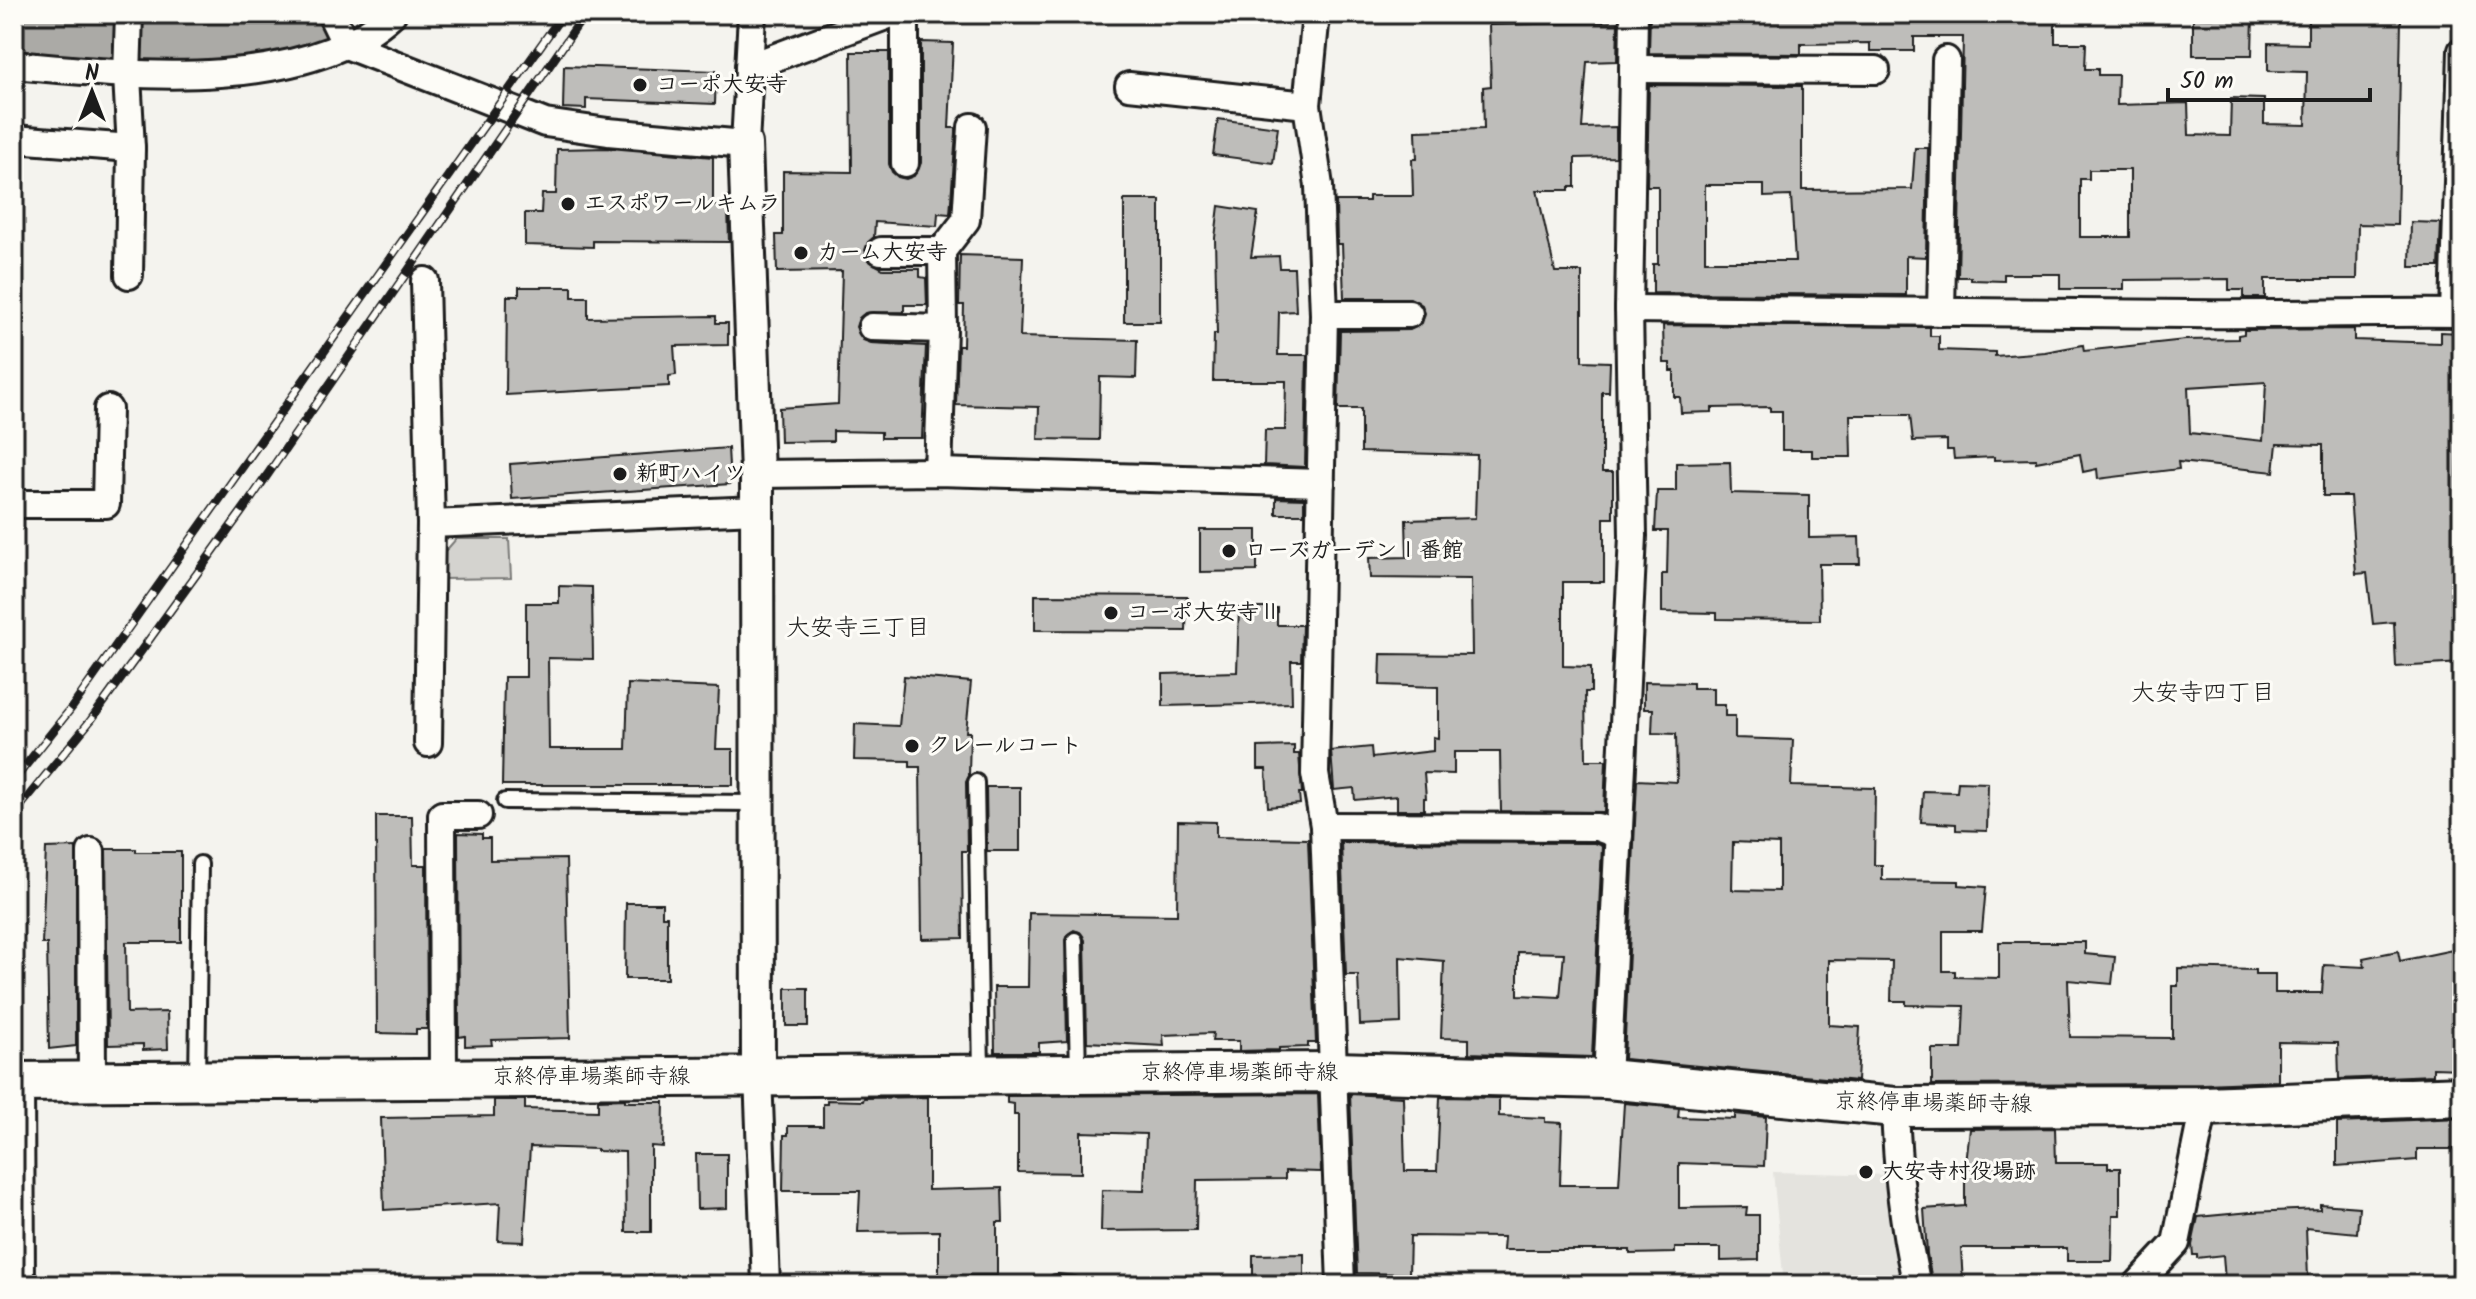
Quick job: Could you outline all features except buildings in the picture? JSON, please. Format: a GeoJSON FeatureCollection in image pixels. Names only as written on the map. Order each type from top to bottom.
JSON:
{"type":"FeatureCollection","features":[{"type":"Feature","properties":{"kind":"main road","name":"京終停車場薬師寺線"},"geometry":{"type":"LineString","coordinates":[[16,1082],[1334,1072],[1607,1079],[1895,1107],[2204,1106],[2462,1096]]}},
{"type":"Feature","properties":{"kind":"street"},"geometry":{"type":"LineString","coordinates":[[331,14],[344,42],[545,123],[745,144]]}},
{"type":"Feature","properties":{"kind":"street"},"geometry":{"type":"LineString","coordinates":[[14,65],[127,72],[275,67],[374,31],[392,14]]}},
{"type":"Feature","properties":{"kind":"street"},"geometry":{"type":"LineString","coordinates":[[752,14],[745,144],[757,474],[758,1075],[766,1285]]}},
{"type":"Feature","properties":{"kind":"street"},"geometry":{"type":"LineString","coordinates":[[749,67],[891,14]]}},
{"type":"Feature","properties":{"kind":"street"},"geometry":{"type":"LineString","coordinates":[[905,14],[905,163]]}},
{"type":"Feature","properties":{"kind":"street"},"geometry":{"type":"LineString","coordinates":[[1316,14],[1307,105],[1319,186],[1324,314],[1315,774],[1324,826],[1341,1285]]}},
{"type":"Feature","properties":{"kind":"street"},"geometry":{"type":"LineString","coordinates":[[1607,1079],[1633,536],[1629,309],[1634,14]]}},
{"type":"Feature","properties":{"kind":"street"},"geometry":{"type":"LineString","coordinates":[[129,16],[129,275]]}},
{"type":"Feature","properties":{"kind":"street"},"geometry":{"type":"LineString","coordinates":[[1629,309],[2458,313],[2462,51]]}},
{"type":"Feature","properties":{"kind":"street"},"geometry":{"type":"LineString","coordinates":[[1941,312],[1946,60]]}},
{"type":"Feature","properties":{"kind":"street"},"geometry":{"type":"LineString","coordinates":[[1633,69],[1876,70]]}},
{"type":"Feature","properties":{"kind":"street"},"geometry":{"type":"LineString","coordinates":[[1129,86],[1307,105]]}},
{"type":"Feature","properties":{"kind":"street"},"geometry":{"type":"LineString","coordinates":[[938,472],[943,329],[942,251],[966,220],[972,127]]}},
{"type":"Feature","properties":{"kind":"street"},"geometry":{"type":"LineString","coordinates":[[14,139],[131,148]]}},
{"type":"Feature","properties":{"kind":"street"},"geometry":{"type":"LineString","coordinates":[[881,251],[942,251]]}},
{"type":"Feature","properties":{"kind":"street"},"geometry":{"type":"LineString","coordinates":[[425,281],[431,524],[428,743]]}},
{"type":"Feature","properties":{"kind":"street"},"geometry":{"type":"LineString","coordinates":[[1324,314],[1409,314]]}},
{"type":"Feature","properties":{"kind":"street"},"geometry":{"type":"LineString","coordinates":[[872,327],[943,329]]}},
{"type":"Feature","properties":{"kind":"street"},"geometry":{"type":"LineString","coordinates":[[14,504],[106,504],[108,409]]}},
{"type":"Feature","properties":{"kind":"street"},"geometry":{"type":"LineString","coordinates":[[757,474],[938,472],[1321,483]]}},
{"type":"Feature","properties":{"kind":"street"},"geometry":{"type":"LineString","coordinates":[[431,524],[757,510]]}},
{"type":"Feature","properties":{"kind":"street"},"geometry":{"type":"LineString","coordinates":[[443,1078],[442,815],[478,815]]}},
{"type":"Feature","properties":{"kind":"street"},"geometry":{"type":"LineString","coordinates":[[1324,826],[1597,827],[1619,835]]}},
{"type":"Feature","properties":{"kind":"street"},"geometry":{"type":"LineString","coordinates":[[91,852],[92,1081]]}},
{"type":"Feature","properties":{"kind":"street"},"geometry":{"type":"LineString","coordinates":[[16,1082],[18,1285]]}},
{"type":"Feature","properties":{"kind":"street"},"geometry":{"type":"LineString","coordinates":[[2137,1285],[2176,1243],[2204,1106]]}},
{"type":"Feature","properties":{"kind":"street"},"geometry":{"type":"LineString","coordinates":[[1895,1107],[1903,1215],[1917,1285]]}},
{"type":"Feature","properties":{"kind":"lane"},"geometry":{"type":"LineString","coordinates":[[976,782],[981,1073]]}},
{"type":"Feature","properties":{"kind":"lane"},"geometry":{"type":"LineString","coordinates":[[505,801],[757,803]]}},
{"type":"Feature","properties":{"kind":"lane"},"geometry":{"type":"LineString","coordinates":[[197,1080],[200,864]]}},
{"type":"Feature","properties":{"kind":"lane"},"geometry":{"type":"LineString","coordinates":[[1075,940],[1078,1073]]}},
{"type":"Feature","properties":{"kind":"lane"},"geometry":{"type":"LineString","coordinates":[[1056,1283],[1074,1285]]}},
{"type":"Feature","properties":{"kind":"shaded area"},"geometry":{"type":"Polygon","coordinates":[[[456,539],[509,539],[511,578],[442,579],[443,554],[456,539]]]}},
{"type":"Feature","properties":{"kind":"shaded area"},"geometry":{"type":"Polygon","coordinates":[[[1773,1172],[1891,1175],[1911,1285],[1784,1285],[1773,1172]]]}},
{"type":"Feature","properties":{"kind":"waterway"},"geometry":{"type":"LineString","coordinates":[[14,33],[238,39],[324,14]]}},
{"type":"Feature","properties":{"kind":"railway"},"geometry":{"type":"LineString","coordinates":[[14,780],[73,706],[563,14]]}},
{"type":"Feature","properties":{"kind":"railway"},"geometry":{"type":"LineString","coordinates":[[14,814],[91,720],[248,503],[585,14]]}},
{"type":"Feature","properties":{"kind":"place","name":"コーポ大安寺"},"geometry":{"type":"Point","coordinates":[640,85]}},
{"type":"Feature","properties":{"kind":"place","name":"エスポワールキムラ"},"geometry":{"type":"Point","coordinates":[568,204]}},
{"type":"Feature","properties":{"kind":"place","name":"カーム大安寺"},"geometry":{"type":"Point","coordinates":[801,253]}},
{"type":"Feature","properties":{"kind":"place","name":"新町ハイツ"},"geometry":{"type":"Point","coordinates":[620,474]}},
{"type":"Feature","properties":{"kind":"place","name":"ローズガーデンⅠ番館"},"geometry":{"type":"Point","coordinates":[1229,551]}},
{"type":"Feature","properties":{"kind":"place","name":"コーポ大安寺Ⅱ"},"geometry":{"type":"Point","coordinates":[1111,613]}},
{"type":"Feature","properties":{"kind":"place","name":"クレールコート"},"geometry":{"type":"Point","coordinates":[912,746]}},
{"type":"Feature","properties":{"kind":"place","name":"大安寺村役場跡"},"geometry":{"type":"Point","coordinates":[1866,1172]}},
{"type":"Feature","properties":{"kind":"district","name":"大安寺三丁目"},"geometry":{"type":"Point","coordinates":[858,628]}},
{"type":"Feature","properties":{"kind":"district","name":"大安寺四丁目"},"geometry":{"type":"Point","coordinates":[2203,693]}}]}
